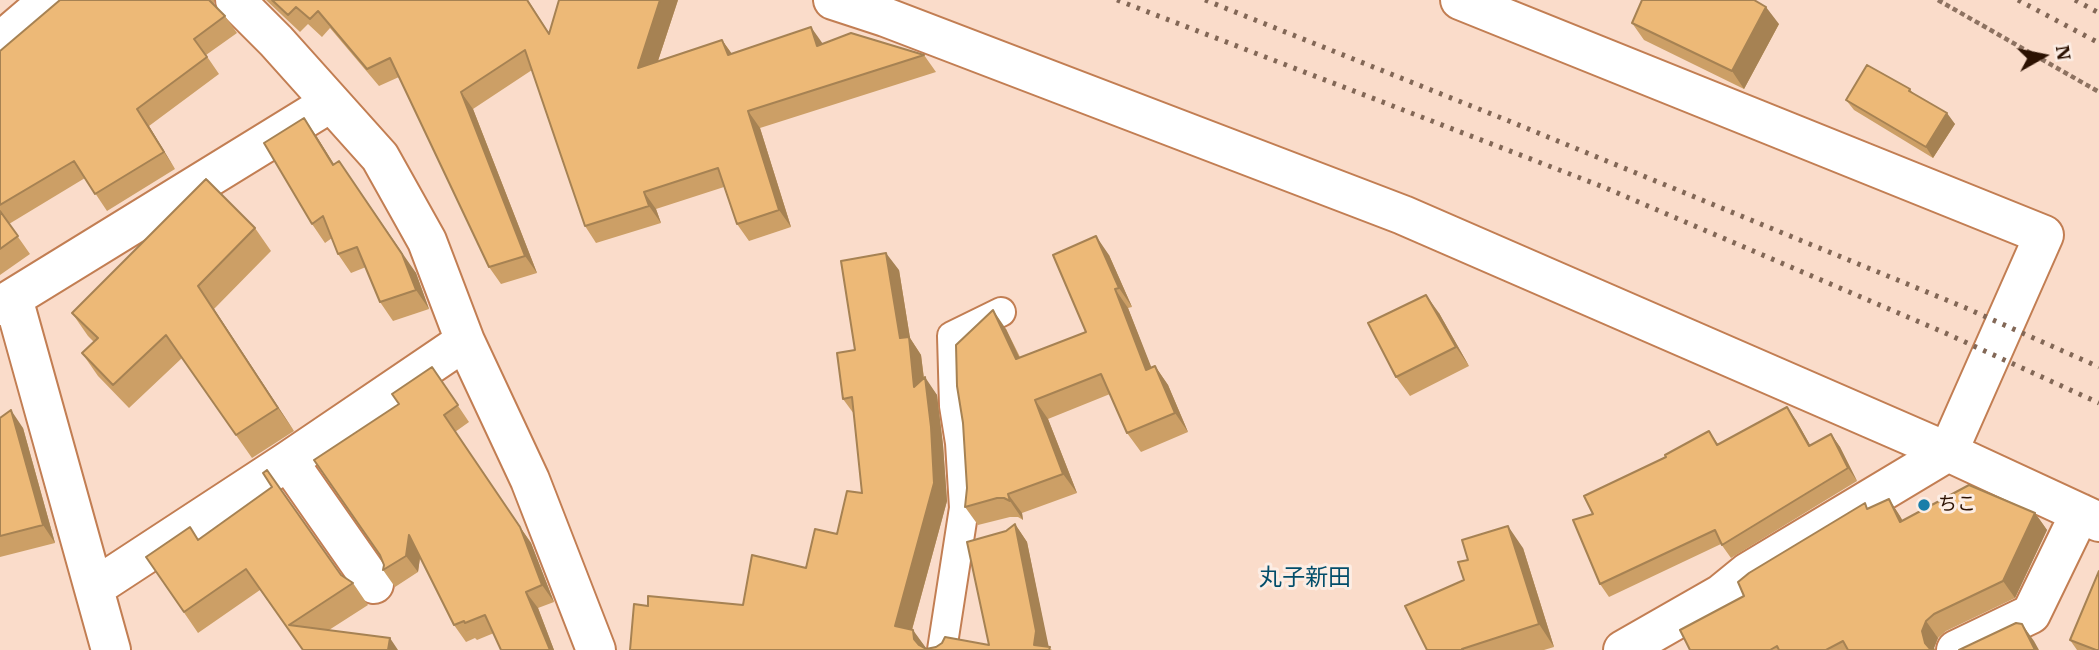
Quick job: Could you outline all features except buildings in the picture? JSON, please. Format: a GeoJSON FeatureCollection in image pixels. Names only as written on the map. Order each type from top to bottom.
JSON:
{"type":"FeatureCollection","features":[{"type":"Feature","properties":{"kind":"street"},"geometry":{"type":"LineString","coordinates":[[0,42],[49,0]]}},
{"type":"Feature","properties":{"kind":"street"},"geometry":{"type":"LineString","coordinates":[[235,0],[276,40],[380,157],[427,242],[465,341],[530,480],[596,650]]}},
{"type":"Feature","properties":{"kind":"street"},"geometry":{"type":"LineString","coordinates":[[833,0],[885,17],[1403,215],[1948,452],[2090,517],[2031,614],[1956,650]]}},
{"type":"Feature","properties":{"kind":"street"},"geometry":{"type":"LineString","coordinates":[[1461,0],[2044,235],[1948,452],[1748,572],[1721,594],[1623,650]]}},
{"type":"Feature","properties":{"kind":"street"},"geometry":{"type":"LineString","coordinates":[[111,650],[7,302],[330,103]]}},
{"type":"Feature","properties":{"kind":"street"},"geometry":{"type":"LineString","coordinates":[[94,588],[465,341]]}},
{"type":"Feature","properties":{"kind":"street"},"geometry":{"type":"LineString","coordinates":[[288,461],[374,584]]}},
{"type":"Feature","properties":{"kind":"lane"},"geometry":{"type":"LineString","coordinates":[[942,650],[969,545],[954,406],[952,336],[1001,312]]}},
{"type":"Feature","properties":{"kind":"path"},"geometry":{"type":"LineString","coordinates":[[1938,0],[2099,92]]}},
{"type":"Feature","properties":{"kind":"railway"},"geometry":{"type":"LineString","coordinates":[[1117,0],[1601,186],[1943,332],[2099,403]]}},
{"type":"Feature","properties":{"kind":"railway"},"geometry":{"type":"LineString","coordinates":[[1205,0],[1966,308],[2099,367]]}},
{"type":"Feature","properties":{"kind":"railway"},"geometry":{"type":"LineString","coordinates":[[2018,0],[2099,43]]}},
{"type":"Feature","properties":{"kind":"railway"},"geometry":{"type":"LineString","coordinates":[[2075,0],[2099,13]]}},
{"type":"Feature","properties":{"kind":"place","name":"ちこ"},"geometry":{"type":"Point","coordinates":[1924,505]}},
{"type":"Feature","properties":{"kind":"district","name":"丸子新田"},"geometry":{"type":"Point","coordinates":[1305,578]}}]}
